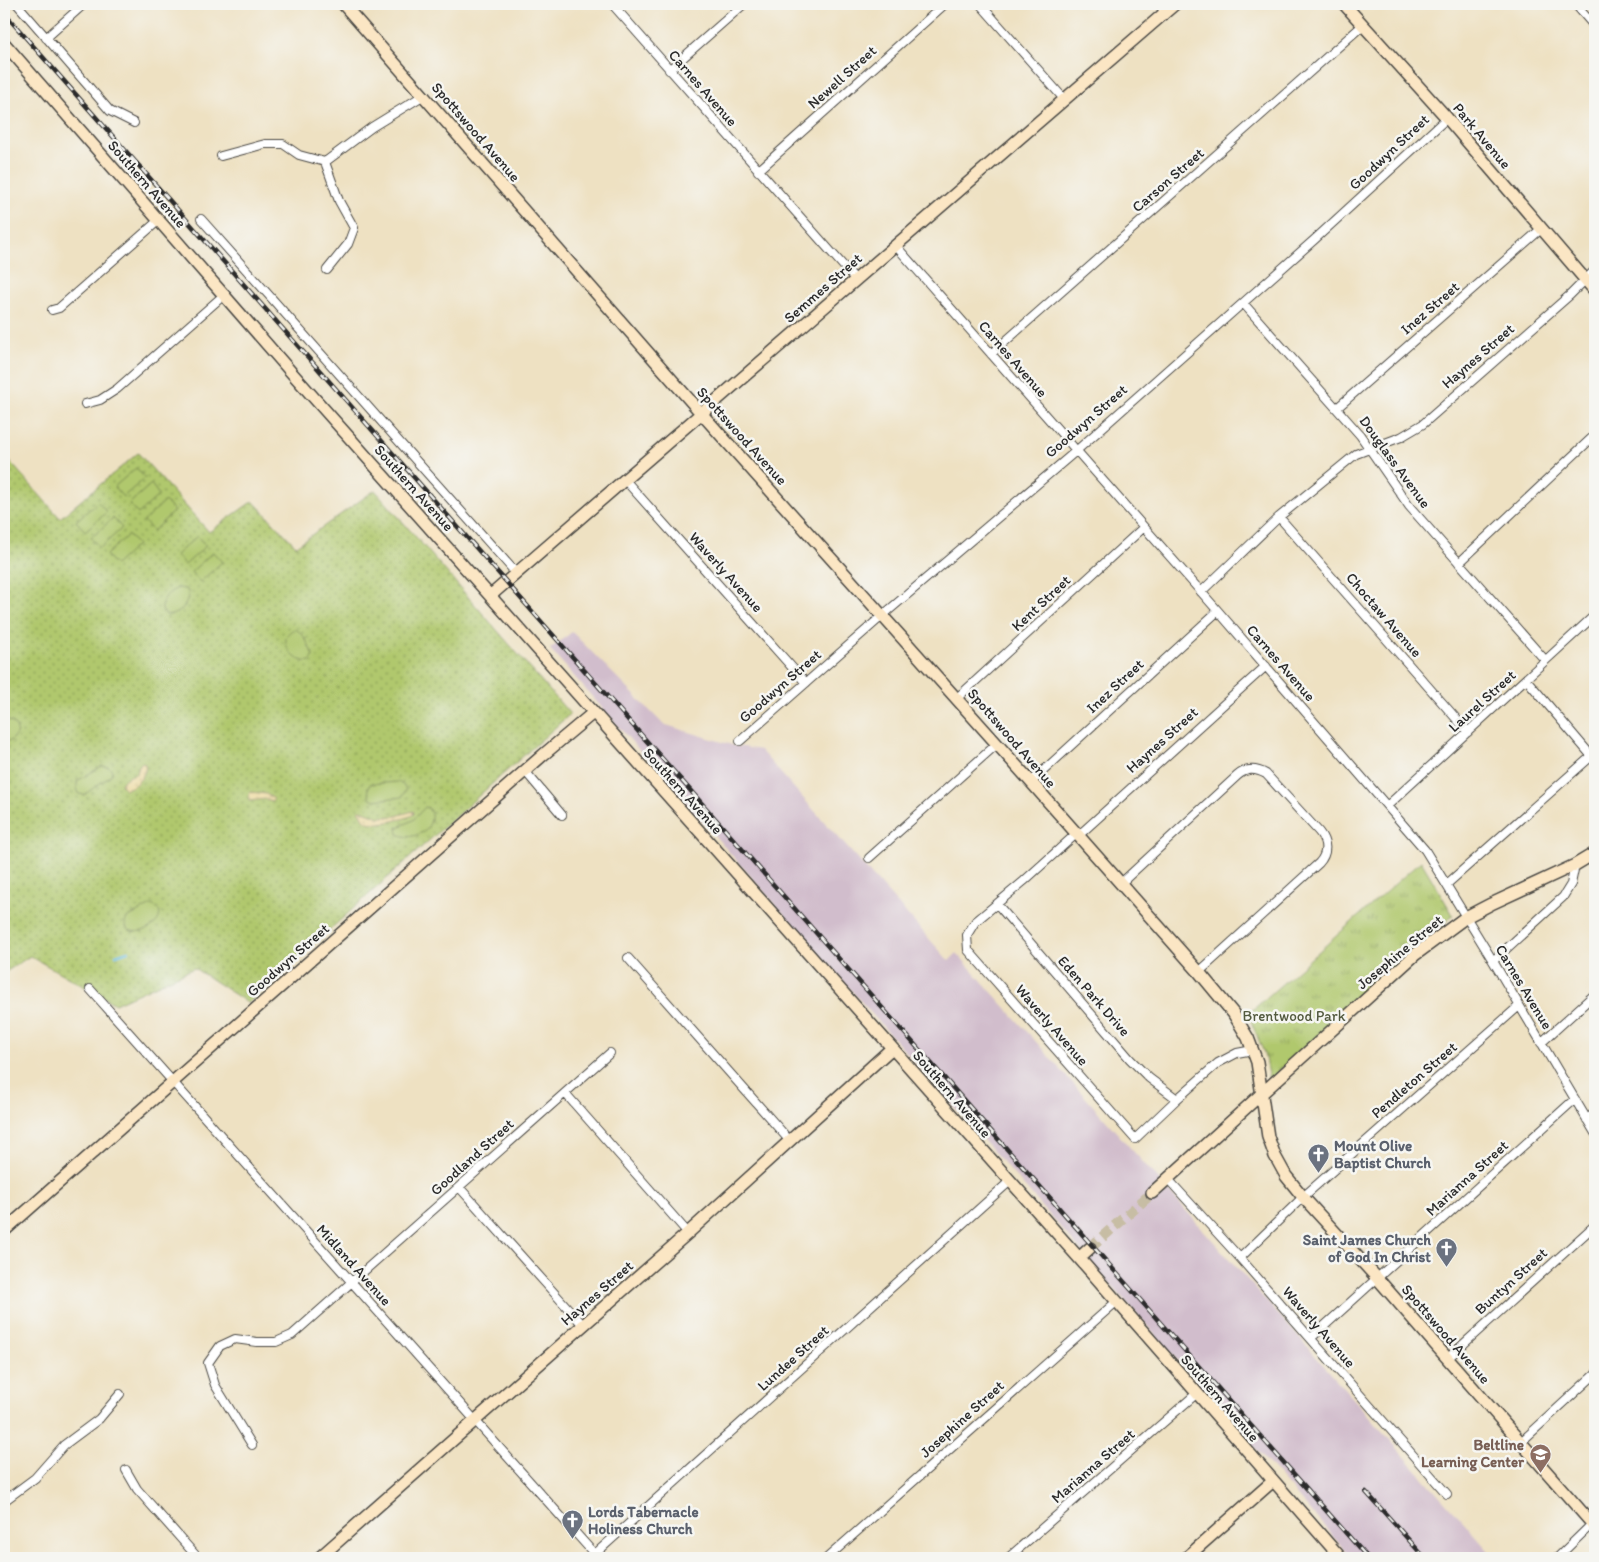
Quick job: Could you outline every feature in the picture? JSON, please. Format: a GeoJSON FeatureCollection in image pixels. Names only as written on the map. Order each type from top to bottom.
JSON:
{"type":"FeatureCollection","features":[{"type":"Feature","properties":{"kind":"main road","name":"Spottswood Avenue"},"geometry":{"type":"LineString","coordinates":[[343,4],[701,413],[957,698],[1233,1013],[1248,1038],[1257,1062],[1268,1137],[1275,1156],[1286,1176],[1303,1198],[1594,1524]]}},
{"type":"Feature","properties":{"kind":"main road","name":"Semmes Street"},"geometry":{"type":"LineString","coordinates":[[490,596],[1064,99],[1162,8],[1175,4]]}},
{"type":"Feature","properties":{"kind":"main road","name":"Park Avenue"},"geometry":{"type":"LineString","coordinates":[[1344,4],[1448,118],[1595,291]]}},
{"type":"Feature","properties":{"kind":"main road","name":"Southern Avenue"},"geometry":{"type":"LineString","coordinates":[[6,50],[225,294],[291,372],[1009,1182],[1079,1258],[1336,1556]]}},
{"type":"Feature","properties":{"kind":"main road","name":"Goodwyn Street"},"geometry":{"type":"LineString","coordinates":[[4,1231],[593,713]]}},
{"type":"Feature","properties":{"kind":"main road"},"geometry":{"type":"LineString","coordinates":[[1575,865],[1595,853]]}},
{"type":"Feature","properties":{"kind":"main road","name":"Josephine Street"},"geometry":{"type":"LineString","coordinates":[[1152,1193],[1416,954],[1466,917],[1575,865]]}},
{"type":"Feature","properties":{"kind":"main road","name":"Haynes Street"},"geometry":{"type":"LineString","coordinates":[[319,1558],[688,1233],[892,1048]]}},
{"type":"Feature","properties":{"kind":"main road"},"geometry":{"type":"LineString","coordinates":[[1079,1258],[1090,1248]]}},
{"type":"Feature","properties":{"kind":"main road"},"geometry":{"type":"LineString","coordinates":[[1186,1558],[1273,1481]]}},
{"type":"Feature","properties":{"kind":"street","name":"Southern Avenue"},"geometry":{"type":"LineString","coordinates":[[17,4],[110,111],[134,123]]}},
{"type":"Feature","properties":{"kind":"street"},"geometry":{"type":"LineString","coordinates":[[46,38],[84,4]]}},
{"type":"Feature","properties":{"kind":"street","name":"Carnes Avenue"},"geometry":{"type":"LineString","coordinates":[[612,4],[855,279]]}},
{"type":"Feature","properties":{"kind":"street"},"geometry":{"type":"LineString","coordinates":[[669,70],[744,4]]}},
{"type":"Feature","properties":{"kind":"street","name":"Newell Street"},"geometry":{"type":"LineString","coordinates":[[758,171],[945,4]]}},
{"type":"Feature","properties":{"kind":"street"},"geometry":{"type":"LineString","coordinates":[[980,4],[1064,99]]}},
{"type":"Feature","properties":{"kind":"street"},"geometry":{"type":"LineString","coordinates":[[1575,4],[1595,27]]}},
{"type":"Feature","properties":{"kind":"street","name":"Carson Street"},"geometry":{"type":"LineString","coordinates":[[991,354],[1363,25]]}},
{"type":"Feature","properties":{"kind":"street"},"geometry":{"type":"LineString","coordinates":[[326,162],[372,127],[424,95]]}},
{"type":"Feature","properties":{"kind":"street","name":"Goodwyn Street"},"geometry":{"type":"LineString","coordinates":[[740,741],[882,616],[1076,451],[1448,118]]}},
{"type":"Feature","properties":{"kind":"street"},"geometry":{"type":"LineString","coordinates":[[221,156],[265,144],[283,144],[299,155],[326,162]]}},
{"type":"Feature","properties":{"kind":"street"},"geometry":{"type":"LineString","coordinates":[[326,162],[339,201],[354,228],[348,244],[327,270]]}},
{"type":"Feature","properties":{"kind":"street"},"geometry":{"type":"LineString","coordinates":[[52,310],[59,308],[159,220]]}},
{"type":"Feature","properties":{"kind":"street","name":"Southern Avenue"},"geometry":{"type":"LineString","coordinates":[[201,220],[516,573]]}},
{"type":"Feature","properties":{"kind":"street","name":"Inez Street"},"geometry":{"type":"LineString","coordinates":[[1337,408],[1541,228]]}},
{"type":"Feature","properties":{"kind":"street","name":"Carnes Avenue"},"geometry":{"type":"LineString","coordinates":[[896,246],[1218,611],[1425,850],[1595,1133]]}},
{"type":"Feature","properties":{"kind":"street","name":"Haynes Street"},"geometry":{"type":"LineString","coordinates":[[1370,448],[1401,436],[1423,424],[1570,295],[1595,270]]}},
{"type":"Feature","properties":{"kind":"street"},"geometry":{"type":"LineString","coordinates":[[85,404],[100,400],[117,389],[225,294]]}},
{"type":"Feature","properties":{"kind":"street","name":"Douglass Avenue"},"geometry":{"type":"LineString","coordinates":[[1243,303],[1337,408],[1370,448],[1399,493],[1545,660]]}},
{"type":"Feature","properties":{"kind":"street"},"geometry":{"type":"LineString","coordinates":[[1459,563],[1595,434]]}},
{"type":"Feature","properties":{"kind":"street"},"geometry":{"type":"LineString","coordinates":[[1200,592],[1279,517],[1356,454],[1370,448]]}},
{"type":"Feature","properties":{"kind":"street","name":"Waverly Avenue"},"geometry":{"type":"LineString","coordinates":[[625,480],[806,683]]}},
{"type":"Feature","properties":{"kind":"street","name":"Choctaw Avenue"},"geometry":{"type":"LineString","coordinates":[[1279,517],[1468,732]]}},
{"type":"Feature","properties":{"kind":"street","name":"Kent Street"},"geometry":{"type":"LineString","coordinates":[[957,698],[1144,527]]}},
{"type":"Feature","properties":{"kind":"street","name":"Inez Street"},"geometry":{"type":"LineString","coordinates":[[1031,782],[1218,611]]}},
{"type":"Feature","properties":{"kind":"street","name":"Laurel Street"},"geometry":{"type":"LineString","coordinates":[[1387,806],[1595,615]]}},
{"type":"Feature","properties":{"kind":"street","name":"Haynes Street"},"geometry":{"type":"LineString","coordinates":[[968,950],[967,934],[975,922],[1077,835],[1266,666]]}},
{"type":"Feature","properties":{"kind":"street"},"geometry":{"type":"LineString","coordinates":[[1447,884],[1594,756],[1526,679]]}},
{"type":"Feature","properties":{"kind":"street"},"geometry":{"type":"LineString","coordinates":[[869,858],[997,744]]}},
{"type":"Feature","properties":{"kind":"street"},"geometry":{"type":"LineString","coordinates":[[1120,884],[1237,776],[1246,770],[1252,769],[1266,774],[1272,779],[1323,836],[1326,849],[1325,854],[1319,862],[1199,972]]}},
{"type":"Feature","properties":{"kind":"street"},"geometry":{"type":"LineString","coordinates":[[525,771],[562,814]]}},
{"type":"Feature","properties":{"kind":"street"},"geometry":{"type":"LineString","coordinates":[[1493,961],[1563,897],[1571,884],[1575,865]]}},
{"type":"Feature","properties":{"kind":"street","name":"Eden Park Drive"},"geometry":{"type":"LineString","coordinates":[[997,904],[1130,1059],[1149,1078],[1177,1098]]}},
{"type":"Feature","properties":{"kind":"street","name":"Waverly Avenue"},"geometry":{"type":"LineString","coordinates":[[968,950],[1135,1140],[1177,1098]]}},
{"type":"Feature","properties":{"kind":"street"},"geometry":{"type":"LineString","coordinates":[[628,958],[790,1141]]}},
{"type":"Feature","properties":{"kind":"street","name":"Midland Avenue"},"geometry":{"type":"LineString","coordinates":[[90,989],[596,1556]]}},
{"type":"Feature","properties":{"kind":"street"},"geometry":{"type":"LineString","coordinates":[[1541,1043],[1595,994]]}},
{"type":"Feature","properties":{"kind":"street","name":"Pendleton Street"},"geometry":{"type":"LineString","coordinates":[[1240,1258],[1303,1198],[1520,1006]]}},
{"type":"Feature","properties":{"kind":"street"},"geometry":{"type":"LineString","coordinates":[[1177,1098],[1218,1063],[1238,1053],[1253,1050]]}},
{"type":"Feature","properties":{"kind":"street","name":"Goodland Street"},"geometry":{"type":"LineString","coordinates":[[252,1445],[216,1385],[208,1362],[220,1346],[235,1339],[276,1342],[292,1335],[610,1052]]}},
{"type":"Feature","properties":{"kind":"street"},"geometry":{"type":"LineString","coordinates":[[564,1093],[688,1233]]}},
{"type":"Feature","properties":{"kind":"street","name":"Marianna Street"},"geometry":{"type":"LineString","coordinates":[[1311,1338],[1575,1099]]}},
{"type":"Feature","properties":{"kind":"street"},"geometry":{"type":"LineString","coordinates":[[1587,1120],[1595,1112]]}},
{"type":"Feature","properties":{"kind":"street","name":"Waverly Avenue"},"geometry":{"type":"LineString","coordinates":[[1168,1179],[1311,1338],[1447,1494]]}},
{"type":"Feature","properties":{"kind":"street","name":"Lundee Street"},"geometry":{"type":"LineString","coordinates":[[596,1556],[1009,1182]]}},
{"type":"Feature","properties":{"kind":"street"},"geometry":{"type":"LineString","coordinates":[[459,1187],[583,1325]]}},
{"type":"Feature","properties":{"kind":"street","name":"Buntyn Street"},"geometry":{"type":"LineString","coordinates":[[1447,1359],[1595,1225]]}},
{"type":"Feature","properties":{"kind":"street","name":"Josephine Street"},"geometry":{"type":"LineString","coordinates":[[827,1558],[1116,1302]]}},
{"type":"Feature","properties":{"kind":"street"},"geometry":{"type":"LineString","coordinates":[[1521,1442],[1595,1374]]}},
{"type":"Feature","properties":{"kind":"street"},"geometry":{"type":"LineString","coordinates":[[4,1501],[35,1478],[64,1445],[99,1418],[120,1394]]}},
{"type":"Feature","properties":{"kind":"street","name":"Marianna Street"},"geometry":{"type":"LineString","coordinates":[[1008,1558],[1196,1394]]}},
{"type":"Feature","properties":{"kind":"street"},"geometry":{"type":"LineString","coordinates":[[126,1470],[137,1489],[198,1558]]}},
{"type":"Feature","properties":{"kind":"street"},"geometry":{"type":"LineString","coordinates":[[1557,1558],[1594,1524]]}},
{"type":"Feature","properties":{"kind":"shaded area"},"geometry":{"type":"Polygon","coordinates":[[[572,632],[663,724],[732,745],[760,750],[949,961],[957,953],[1495,1558],[1352,1558],[550,649],[572,632]]]}},
{"type":"Feature","properties":{"kind":"green space"},"geometry":{"type":"Polygon","coordinates":[[[138,453],[209,532],[253,501],[296,546],[375,490],[570,714],[248,1003],[194,968],[115,1004],[30,956],[4,973],[4,455],[60,518],[138,453]]]}},
{"type":"Feature","properties":{"kind":"green space"},"geometry":{"type":"Polygon","coordinates":[[[136,468],[145,478],[123,497],[114,487],[136,468]]]}},
{"type":"Feature","properties":{"kind":"green space"},"geometry":{"type":"Polygon","coordinates":[[[151,484],[159,495],[138,514],[129,504],[151,484]]]}},
{"type":"Feature","properties":{"kind":"green space"},"geometry":{"type":"Polygon","coordinates":[[[165,501],[174,511],[153,531],[144,521],[165,501]]]}},
{"type":"Feature","properties":{"kind":"green space"},"geometry":{"type":"Polygon","coordinates":[[[98,502],[107,512],[85,531],[76,521],[98,502]]]}},
{"type":"Feature","properties":{"kind":"green space"},"geometry":{"type":"Polygon","coordinates":[[[113,518],[122,528],[100,548],[91,538],[113,518]]]}},
{"type":"Feature","properties":{"kind":"green space"},"geometry":{"type":"Polygon","coordinates":[[[128,535],[137,545],[115,565],[106,555],[128,535]]]}},
{"type":"Feature","properties":{"kind":"green space"},"geometry":{"type":"Polygon","coordinates":[[[197,536],[206,546],[185,565],[176,555],[197,536]]]}},
{"type":"Feature","properties":{"kind":"green space"},"geometry":{"type":"Polygon","coordinates":[[[213,552],[222,562],[200,582],[191,572],[213,552]]]}},
{"type":"Feature","properties":{"kind":"green space"},"geometry":{"type":"Polygon","coordinates":[[[178,588],[188,591],[185,605],[175,614],[166,615],[162,610],[164,599],[178,588]]]}},
{"type":"Feature","properties":{"kind":"green space"},"geometry":{"type":"Polygon","coordinates":[[[295,629],[306,641],[313,656],[311,661],[298,659],[288,650],[286,638],[295,629]]]}},
{"type":"Feature","properties":{"kind":"green space"},"geometry":{"type":"Polygon","coordinates":[[[4,719],[13,723],[17,729],[16,735],[10,741],[4,741],[4,719]]]}},
{"type":"Feature","properties":{"kind":"green space"},"geometry":{"type":"Polygon","coordinates":[[[102,766],[109,767],[112,770],[111,775],[84,795],[79,794],[77,781],[102,766]]]}},
{"type":"Feature","properties":{"kind":"green space"},"geometry":{"type":"Polygon","coordinates":[[[398,782],[406,790],[402,797],[375,800],[370,798],[368,789],[370,784],[398,782]]]}},
{"type":"Feature","properties":{"kind":"green space"},"geometry":{"type":"Polygon","coordinates":[[[425,807],[429,809],[431,816],[428,827],[423,832],[411,836],[398,834],[397,828],[413,820],[425,807]]]}},
{"type":"Feature","properties":{"kind":"green space","name":"Brentwood Park"},"geometry":{"type":"Polygon","coordinates":[[[1421,861],[1453,915],[1269,1080],[1264,1053],[1248,1014],[1421,861]]]}},
{"type":"Feature","properties":{"kind":"green space"},"geometry":{"type":"Polygon","coordinates":[[[151,905],[160,914],[155,924],[142,931],[127,929],[125,923],[127,918],[151,905]]]}},
{"type":"Feature","properties":{"kind":"sand"},"geometry":{"type":"Polygon","coordinates":[[[141,763],[145,764],[142,776],[136,784],[125,789],[121,785],[122,782],[137,773],[141,763]]]}},
{"type":"Feature","properties":{"kind":"sand"},"geometry":{"type":"Polygon","coordinates":[[[251,792],[266,794],[274,799],[272,801],[266,799],[249,801],[249,794],[251,792]]]}},
{"type":"Feature","properties":{"kind":"sand"},"geometry":{"type":"Polygon","coordinates":[[[361,810],[379,817],[414,812],[413,815],[390,822],[370,823],[365,820],[359,811],[361,810]]]}},
{"type":"Feature","properties":{"kind":"waterway"},"geometry":{"type":"LineString","coordinates":[[116,955],[128,951]]}},
{"type":"Feature","properties":{"kind":"tunnel"},"geometry":{"type":"LineString","coordinates":[[1090,1248],[1152,1193]]}},
{"type":"Feature","properties":{"kind":"railway"},"geometry":{"type":"LineString","coordinates":[[4,13],[1368,1558]]}},
{"type":"Feature","properties":{"kind":"railway"},"geometry":{"type":"LineString","coordinates":[[1366,1492],[1425,1558]]}},
{"type":"Feature","properties":{"kind":"place","name":"Mount Olive Baptist Church"},"geometry":{"type":"Point","coordinates":[1318,1174]}},
{"type":"Feature","properties":{"kind":"place","name":"Saint James Church of God In Christ"},"geometry":{"type":"Point","coordinates":[1447,1268]}},
{"type":"Feature","properties":{"kind":"place","name":"Beltline Learning Center"},"geometry":{"type":"Point","coordinates":[1540,1473]}},
{"type":"Feature","properties":{"kind":"place","name":"Lords Tabernacle Holiness Church"},"geometry":{"type":"Point","coordinates":[572,1540]}}]}
